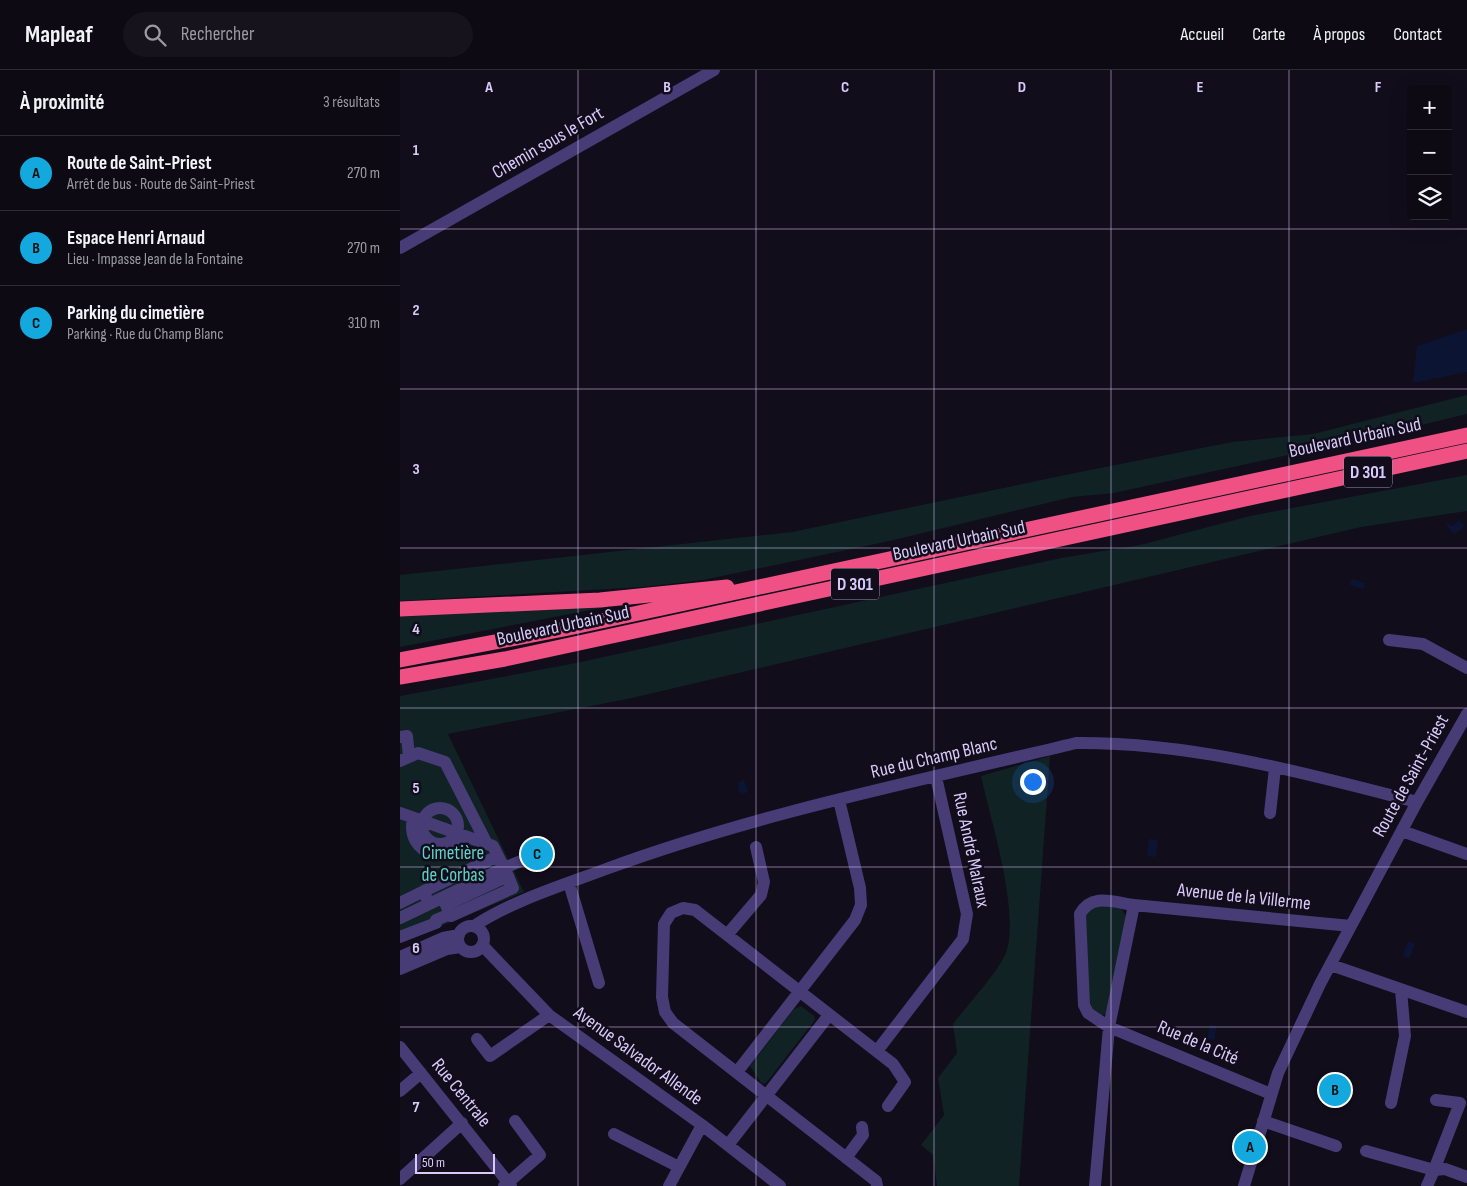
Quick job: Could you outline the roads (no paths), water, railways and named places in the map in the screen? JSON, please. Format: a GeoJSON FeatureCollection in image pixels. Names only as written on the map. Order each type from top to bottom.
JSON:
{"type":"FeatureCollection","features":[{"type":"Feature","properties":{"kind":"highway"},"geometry":{"type":"LineString","coordinates":[[1396,449],[1411,436],[1467,424]]}},
{"type":"Feature","properties":{"kind":"highway","name":"Boulevard Urbain Sud"},"geometry":{"type":"LineString","coordinates":[[400,660],[564,629],[1467,435]]}},
{"type":"Feature","properties":{"kind":"highway"},"geometry":{"type":"LineString","coordinates":[[1460,452],[1467,462]]}},
{"type":"Feature","properties":{"kind":"highway","name":"Boulevard Urbain Sud"},"geometry":{"type":"LineString","coordinates":[[400,677],[504,659],[1460,452]]}},
{"type":"Feature","properties":{"kind":"highway"},"geometry":{"type":"LineString","coordinates":[[400,609],[600,600],[723,586],[744,590]]}},
{"type":"Feature","properties":{"kind":"highway"},"geometry":{"type":"LineString","coordinates":[[400,687],[410,685],[426,673]]}},
{"type":"Feature","properties":{"kind":"street","name":"Chemin sous le Fort"},"geometry":{"type":"LineString","coordinates":[[400,248],[714,70]]}},
{"type":"Feature","properties":{"kind":"street"},"geometry":{"type":"LineString","coordinates":[[1389,640],[1423,644],[1467,668]]}},
{"type":"Feature","properties":{"kind":"street","name":"Route de Saint-Priest"},"geometry":{"type":"LineString","coordinates":[[1244,1186],[1278,1073],[1330,964],[1417,802],[1467,714]]}},
{"type":"Feature","properties":{"kind":"street"},"geometry":{"type":"LineString","coordinates":[[400,737],[407,736],[405,759],[418,753],[445,762],[487,844]]}},
{"type":"Feature","properties":{"kind":"street","name":"Rue du Champ Blanc"},"geometry":{"type":"LineString","coordinates":[[474,926],[494,914],[638,857],[753,822],[1076,743],[1112,743],[1191,750],[1327,778],[1417,802]]}},
{"type":"Feature","properties":{"kind":"street"},"geometry":{"type":"LineString","coordinates":[[1270,813],[1275,768]]}},
{"type":"Feature","properties":{"kind":"street","name":"Rue André Malraux"},"geometry":{"type":"LineString","coordinates":[[877,1051],[963,939],[966,927],[967,914],[936,777]]}},
{"type":"Feature","properties":{"kind":"street"},"geometry":{"type":"LineString","coordinates":[[736,1072],[855,920],[861,905],[860,888],[839,800]]}},
{"type":"Feature","properties":{"kind":"street"},"geometry":{"type":"LineString","coordinates":[[418,820],[430,810],[444,808],[452,812],[457,820],[461,835]]}},
{"type":"Feature","properties":{"kind":"street"},"geometry":{"type":"LineString","coordinates":[[400,814],[493,846],[506,872]]}},
{"type":"Feature","properties":{"kind":"street"},"geometry":{"type":"LineString","coordinates":[[418,820],[425,837],[434,844],[450,842],[461,835]]}},
{"type":"Feature","properties":{"kind":"street"},"geometry":{"type":"LineString","coordinates":[[1402,831],[1467,854]]}},
{"type":"Feature","properties":{"kind":"street"},"geometry":{"type":"LineString","coordinates":[[727,935],[761,895],[764,882],[756,847]]}},
{"type":"Feature","properties":{"kind":"street"},"geometry":{"type":"LineString","coordinates":[[400,903],[498,856]]}},
{"type":"Feature","properties":{"kind":"street"},"geometry":{"type":"LineString","coordinates":[[400,936],[436,923],[436,920],[447,905],[506,872],[521,861]]}},
{"type":"Feature","properties":{"kind":"street"},"geometry":{"type":"LineString","coordinates":[[569,883],[599,983]]}},
{"type":"Feature","properties":{"kind":"street"},"geometry":{"type":"LineString","coordinates":[[424,891],[436,920]]}},
{"type":"Feature","properties":{"kind":"street","name":"Avenue de la Villerme"},"geometry":{"type":"LineString","coordinates":[[1109,1027],[1088,1014],[1084,1005],[1080,914],[1085,904],[1095,900],[1351,926]]}},
{"type":"Feature","properties":{"kind":"street"},"geometry":{"type":"LineString","coordinates":[[400,918],[430,904],[447,905]]}},
{"type":"Feature","properties":{"kind":"street"},"geometry":{"type":"LineString","coordinates":[[1095,1186],[1109,1027],[1134,905]]}},
{"type":"Feature","properties":{"kind":"street"},"geometry":{"type":"LineString","coordinates":[[877,1186],[876,1181],[673,1023],[665,1012],[662,997],[664,924],[671,913],[683,908],[694,910],[893,1064],[905,1082],[888,1106]]}},
{"type":"Feature","properties":{"kind":"street"},"geometry":{"type":"LineString","coordinates":[[400,957],[442,938],[460,941],[472,952],[482,945],[483,934],[474,926],[467,926],[460,941],[447,949],[400,969]]}},
{"type":"Feature","properties":{"kind":"street","name":"Avenue Salvador Allende"},"geometry":{"type":"LineString","coordinates":[[482,945],[549,1015],[702,1125],[780,1186]]}},
{"type":"Feature","properties":{"kind":"street"},"geometry":{"type":"LineString","coordinates":[[1330,964],[1467,1012]]}},
{"type":"Feature","properties":{"kind":"street"},"geometry":{"type":"LineString","coordinates":[[1391,1103],[1405,1036],[1401,990]]}},
{"type":"Feature","properties":{"kind":"street"},"geometry":{"type":"LineString","coordinates":[[477,1039],[490,1056],[549,1015]]}},
{"type":"Feature","properties":{"kind":"street"},"geometry":{"type":"LineString","coordinates":[[728,1145],[829,1015]]}},
{"type":"Feature","properties":{"kind":"street","name":"Rue de la Cité"},"geometry":{"type":"LineString","coordinates":[[1109,1027],[1271,1094]]}},
{"type":"Feature","properties":{"kind":"street","name":"Rue Centrale"},"geometry":{"type":"LineString","coordinates":[[400,1047],[462,1123],[508,1185]]}},
{"type":"Feature","properties":{"kind":"street"},"geometry":{"type":"LineString","coordinates":[[400,1091],[421,1073]]}},
{"type":"Feature","properties":{"kind":"street"},"geometry":{"type":"LineString","coordinates":[[1427,1186],[1460,1104],[1436,1100]]}},
{"type":"Feature","properties":{"kind":"street"},"geometry":{"type":"LineString","coordinates":[[1263,1120],[1336,1146]]}},
{"type":"Feature","properties":{"kind":"street"},"geometry":{"type":"LineString","coordinates":[[508,1185],[540,1155],[515,1121]]}},
{"type":"Feature","properties":{"kind":"street"},"geometry":{"type":"LineString","coordinates":[[400,1179],[462,1123]]}},
{"type":"Feature","properties":{"kind":"street"},"geometry":{"type":"LineString","coordinates":[[669,1186],[702,1125]]}},
{"type":"Feature","properties":{"kind":"street"},"geometry":{"type":"LineString","coordinates":[[846,1158],[863,1135],[862,1127]]}},
{"type":"Feature","properties":{"kind":"street"},"geometry":{"type":"LineString","coordinates":[[614,1134],[679,1167]]}},
{"type":"Feature","properties":{"kind":"street"},"geometry":{"type":"LineString","coordinates":[[1366,1150],[1434,1170],[1445,1168],[1467,1177]]}},
{"type":"Feature","properties":{"kind":"water"},"geometry":{"type":"Polygon","coordinates":[[[1467,329],[1467,372],[1413,383],[1417,346],[1467,329]]]}},
{"type":"Feature","properties":{"kind":"water"},"geometry":{"type":"Polygon","coordinates":[[[1459,520],[1465,526],[1454,535],[1446,525],[1448,523],[1452,526],[1459,520]]]}},
{"type":"Feature","properties":{"kind":"water"},"geometry":{"type":"Polygon","coordinates":[[[1352,579],[1364,583],[1364,589],[1350,585],[1352,579]]]}},
{"type":"Feature","properties":{"kind":"water"},"geometry":{"type":"Polygon","coordinates":[[[744,780],[748,791],[744,794],[739,792],[738,783],[744,780]]]}},
{"type":"Feature","properties":{"kind":"water"},"geometry":{"type":"Polygon","coordinates":[[[1149,839],[1158,840],[1156,857],[1147,856],[1149,839]]]}},
{"type":"Feature","properties":{"kind":"water"},"geometry":{"type":"Polygon","coordinates":[[[1408,941],[1415,944],[1410,957],[1407,958],[1403,955],[1408,941]]]}},
{"type":"Feature","properties":{"kind":"water"},"geometry":{"type":"Polygon","coordinates":[[[1210,1025],[1217,1026],[1214,1040],[1207,1039],[1210,1025]]]}},
{"type":"Feature","properties":{"kind":"place","name":"Parking du cimetière"},"geometry":{"type":"Point","coordinates":[537,854]}},
{"type":"Feature","properties":{"kind":"place","name":"Espace Henri Arnaud"},"geometry":{"type":"Point","coordinates":[1335,1090]}},
{"type":"Feature","properties":{"kind":"place","name":"Route de Saint-Priest"},"geometry":{"type":"Point","coordinates":[1250,1147]}},
{"type":"Feature","properties":{"kind":"park label","name":"Cimetière de Corbas"},"geometry":{"type":"Point","coordinates":[453,864]}}]}
